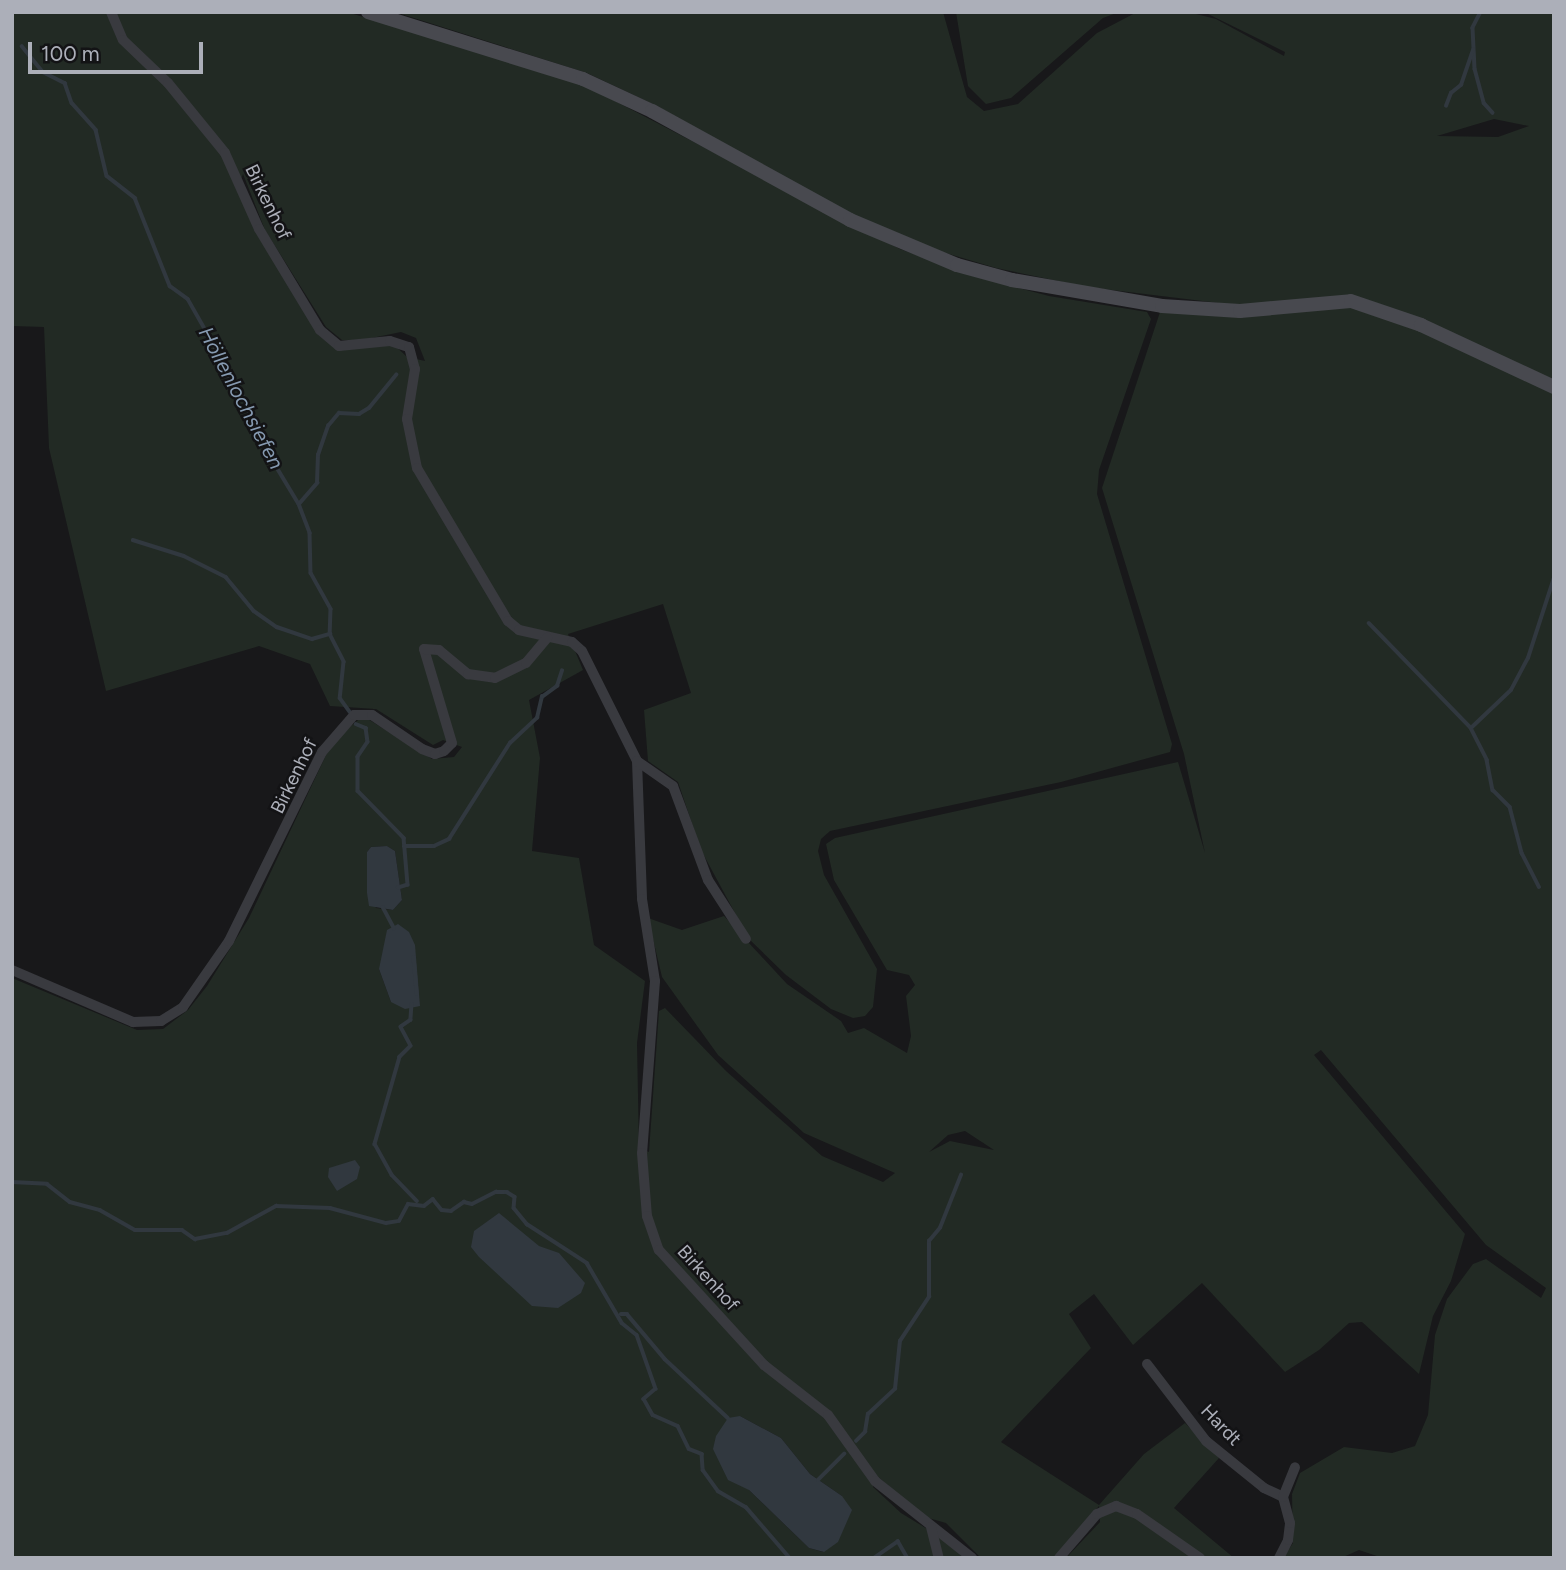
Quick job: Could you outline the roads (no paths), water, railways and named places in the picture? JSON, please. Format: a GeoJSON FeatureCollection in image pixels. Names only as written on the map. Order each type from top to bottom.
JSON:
{"type":"FeatureCollection","features":[{"type":"Feature","properties":{"kind":"street","name":"Birkenhof"},"geometry":{"type":"LineString","coordinates":[[111,12],[123,40],[168,83],[220,145],[258,229],[320,330],[340,346],[390,341],[409,347],[415,369],[407,419],[417,468],[508,621],[519,630],[572,642],[582,651],[636,761],[642,899],[655,981],[642,1153],[651,1234],[674,1269],[764,1365],[828,1415],[875,1481],[931,1527]]}},
{"type":"Feature","properties":{"kind":"street"},"geometry":{"type":"LineString","coordinates":[[368,12],[583,79],[652,111],[850,220],[957,265],[1025,282],[1162,306],[1240,312],[1351,302],[1422,325],[1554,387]]}},
{"type":"Feature","properties":{"kind":"street","name":"Birkenhof"},"geometry":{"type":"LineString","coordinates":[[12,970],[133,1022],[161,1021],[183,1007],[229,941],[322,752],[354,715],[372,715],[422,749],[435,754],[444,751],[452,743],[424,649],[439,650],[468,674],[495,678],[526,663],[547,638]]}},
{"type":"Feature","properties":{"kind":"street","name":"Birkenhof"},"geometry":{"type":"LineString","coordinates":[[636,761],[673,786],[708,880],[746,939]]}},
{"type":"Feature","properties":{"kind":"street","name":"Hardt"},"geometry":{"type":"LineString","coordinates":[[1147,1364],[1206,1441],[1264,1488],[1283,1497]]}},
{"type":"Feature","properties":{"kind":"street"},"geometry":{"type":"LineString","coordinates":[[1279,1558],[1288,1540],[1290,1523],[1283,1497],[1295,1467]]}},
{"type":"Feature","properties":{"kind":"street"},"geometry":{"type":"LineString","coordinates":[[1059,1558],[1097,1514],[1116,1506],[1137,1514],[1199,1558]]}},
{"type":"Feature","properties":{"kind":"street"},"geometry":{"type":"LineString","coordinates":[[931,1527],[939,1558]]}},
{"type":"Feature","properties":{"kind":"street"},"geometry":{"type":"LineString","coordinates":[[931,1527],[946,1534],[972,1558]]}},
{"type":"Feature","properties":{"kind":"waterway"},"geometry":{"type":"LineString","coordinates":[[1481,12],[1473,28],[1475,69],[1484,103],[1493,113]]}},
{"type":"Feature","properties":{"kind":"waterway","name":"Höllenlochsiefen"},"geometry":{"type":"LineString","coordinates":[[22,46],[43,72],[65,83],[72,103],[96,130],[107,176],[135,198],[170,286],[188,299],[221,357],[225,374],[239,386],[261,441],[299,504],[310,533],[311,573],[331,609],[330,634],[344,662],[340,698],[350,712]]}},
{"type":"Feature","properties":{"kind":"waterway"},"geometry":{"type":"LineString","coordinates":[[1446,106],[1451,93],[1461,85],[1473,50]]}},
{"type":"Feature","properties":{"kind":"waterway"},"geometry":{"type":"LineString","coordinates":[[299,504],[317,483],[318,455],[328,426],[339,413],[359,414],[369,408],[396,375]]}},
{"type":"Feature","properties":{"kind":"waterway"},"geometry":{"type":"LineString","coordinates":[[133,540],[184,556],[226,577],[254,611],[277,627],[312,639],[330,634]]}},
{"type":"Feature","properties":{"kind":"waterway"},"geometry":{"type":"LineString","coordinates":[[1471,728],[1511,690],[1528,658],[1554,578]]}},
{"type":"Feature","properties":{"kind":"waterway"},"geometry":{"type":"LineString","coordinates":[[1369,623],[1471,728],[1487,760],[1493,790],[1510,807],[1522,853],[1539,887]]}},
{"type":"Feature","properties":{"kind":"waterway"},"geometry":{"type":"LineString","coordinates":[[404,846],[434,846],[449,839],[510,743],[537,718],[542,697],[557,686],[562,671]]}},
{"type":"Feature","properties":{"kind":"waterway","name":"Höllenlochsiefen"},"geometry":{"type":"LineString","coordinates":[[356,724],[366,728],[368,742],[358,757],[358,791],[404,838],[408,885],[398,888]]}},
{"type":"Feature","properties":{"kind":"waterway","name":"Höllenlochsiefen"},"geometry":{"type":"LineString","coordinates":[[383,907],[394,928]]}},
{"type":"Feature","properties":{"kind":"waterway","name":"Höllenlochsiefen"},"geometry":{"type":"LineString","coordinates":[[414,957],[417,994]]}},
{"type":"Feature","properties":{"kind":"waterway","name":"Höllenlochsiefen"},"geometry":{"type":"LineString","coordinates":[[412,1004],[411,1020],[401,1027],[411,1046],[400,1057],[375,1144],[392,1175],[417,1201]]}},
{"type":"Feature","properties":{"kind":"waterway"},"geometry":{"type":"LineString","coordinates":[[12,1116],[12,1126]]}},
{"type":"Feature","properties":{"kind":"waterway"},"geometry":{"type":"LineString","coordinates":[[856,1441],[865,1432],[868,1414],[895,1389],[900,1341],[929,1297],[929,1241],[940,1228],[961,1175]]}},
{"type":"Feature","properties":{"kind":"waterway"},"geometry":{"type":"LineString","coordinates":[[12,1182],[47,1184],[70,1202],[100,1210],[135,1230],[182,1230],[195,1239],[227,1233],[276,1206],[330,1208],[386,1223],[399,1221],[408,1204],[424,1206],[433,1199],[442,1210],[451,1211],[464,1202],[472,1204],[496,1192],[507,1192],[515,1197],[514,1208],[527,1224],[587,1263],[622,1323],[637,1335],[656,1389],[644,1399],[653,1415],[678,1426],[689,1449],[702,1454],[703,1470],[718,1491],[746,1507],[790,1558]]}},
{"type":"Feature","properties":{"kind":"waterway"},"geometry":{"type":"LineString","coordinates":[[621,1314],[627,1314],[665,1359],[728,1418]]}},
{"type":"Feature","properties":{"kind":"waterway"},"geometry":{"type":"LineString","coordinates":[[818,1480],[844,1454]]}},
{"type":"Feature","properties":{"kind":"waterway"},"geometry":{"type":"LineString","coordinates":[[874,1558],[898,1541],[908,1558]]}}]}
